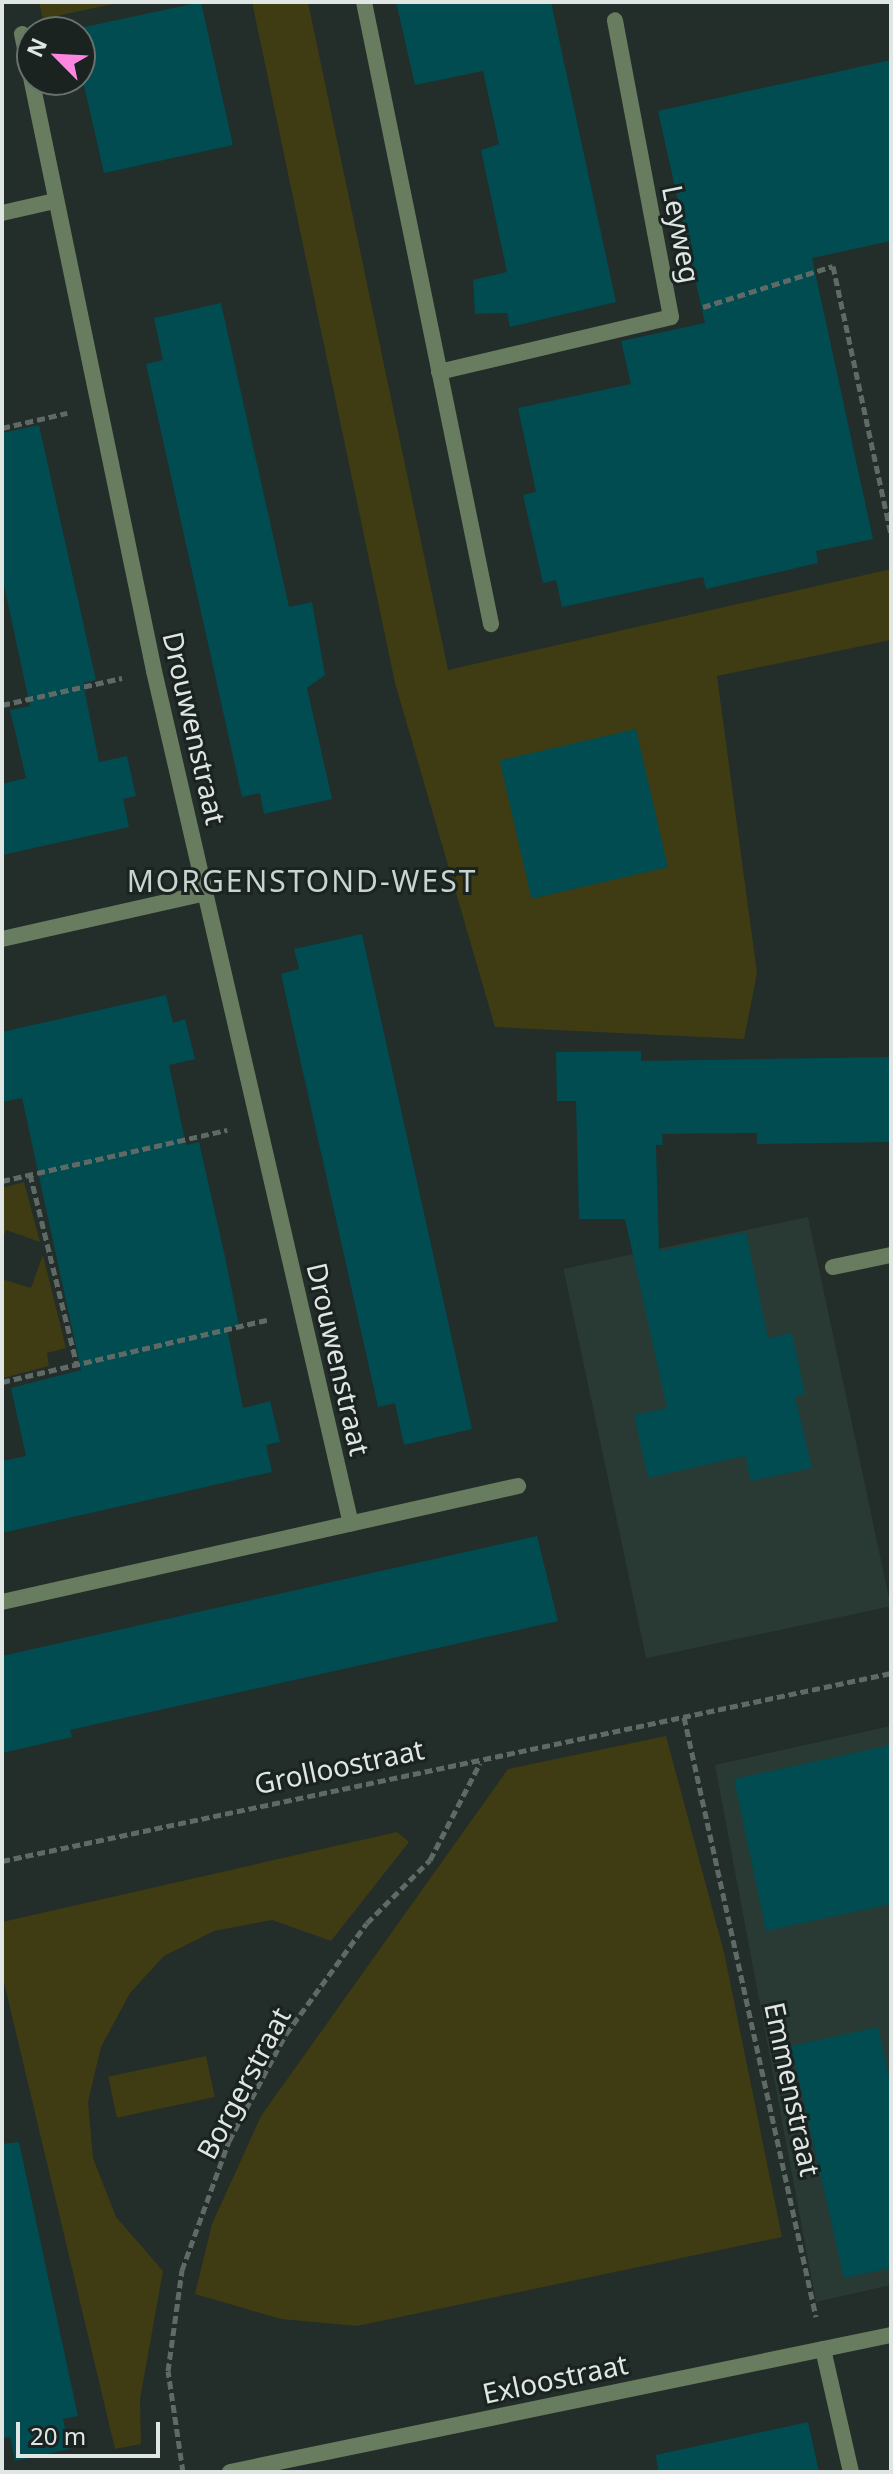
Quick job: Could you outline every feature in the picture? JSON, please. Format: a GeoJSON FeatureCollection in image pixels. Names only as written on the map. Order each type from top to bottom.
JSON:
{"type":"FeatureCollection","features":[{"type":"Feature","properties":{"kind":"street"},"geometry":{"type":"LineString","coordinates":[[364,2],[491,624]]}},
{"type":"Feature","properties":{"kind":"street","name":"Leyweg"},"geometry":{"type":"LineString","coordinates":[[439,372],[671,317],[615,20]]}},
{"type":"Feature","properties":{"kind":"street","name":"Drouwenstraat"},"geometry":{"type":"LineString","coordinates":[[34,96],[154,671],[351,1524]]}},
{"type":"Feature","properties":{"kind":"street"},"geometry":{"type":"LineString","coordinates":[[2,213],[55,201]]}},
{"type":"Feature","properties":{"kind":"street"},"geometry":{"type":"LineString","coordinates":[[2,939],[206,893]]}},
{"type":"Feature","properties":{"kind":"street"},"geometry":{"type":"LineString","coordinates":[[833,1267],[891,1255]]}},
{"type":"Feature","properties":{"kind":"street"},"geometry":{"type":"LineString","coordinates":[[2,1602],[518,1486]]}},
{"type":"Feature","properties":{"kind":"street","name":"Exloostraat"},"geometry":{"type":"LineString","coordinates":[[230,2472],[891,2335]]}},
{"type":"Feature","properties":{"kind":"street"},"geometry":{"type":"LineString","coordinates":[[823,2349],[851,2472]]}},
{"type":"Feature","properties":{"kind":"path"},"geometry":{"type":"LineString","coordinates":[[671,317],[833,266],[891,535]]}},
{"type":"Feature","properties":{"kind":"path"},"geometry":{"type":"LineString","coordinates":[[2,428],[99,407]]}},
{"type":"Feature","properties":{"kind":"path"},"geometry":{"type":"LineString","coordinates":[[2,705],[154,671]]}},
{"type":"Feature","properties":{"kind":"path"},"geometry":{"type":"LineString","coordinates":[[2,1181],[260,1122]]}},
{"type":"Feature","properties":{"kind":"path"},"geometry":{"type":"LineString","coordinates":[[30,1174],[77,1365]]}},
{"type":"Feature","properties":{"kind":"path"},"geometry":{"type":"LineString","coordinates":[[2,1382],[301,1312]]}},
{"type":"Feature","properties":{"kind":"path","name":"Grolloostraat"},"geometry":{"type":"LineString","coordinates":[[2,1861],[480,1763],[891,1673]]}},
{"type":"Feature","properties":{"kind":"path","name":"Emmenstraat"},"geometry":{"type":"LineString","coordinates":[[684,1717],[823,2349]]}},
{"type":"Feature","properties":{"kind":"path","name":"Borgerstraat"},"geometry":{"type":"LineString","coordinates":[[183,2472],[168,2371],[182,2270],[229,2141],[286,2034],[367,1923],[430,1860],[480,1763]]}},
{"type":"Feature","properties":{"kind":"shaded area"},"geometry":{"type":"Polygon","coordinates":[[[39,2],[122,2],[57,16],[42,16],[39,2]]]}},
{"type":"Feature","properties":{"kind":"shaded area"},"geometry":{"type":"Polygon","coordinates":[[[252,2],[308,2],[448,670],[891,569],[891,640],[717,676],[757,973],[744,1039],[495,1027],[395,683],[252,2]]]}},
{"type":"Feature","properties":{"kind":"shaded area"},"geometry":{"type":"Polygon","coordinates":[[[24,1182],[40,1242],[6,1230],[2,1241],[2,1188],[24,1182]]]}},
{"type":"Feature","properties":{"kind":"shaded area"},"geometry":{"type":"Polygon","coordinates":[[[808,1217],[891,1606],[646,1658],[563,1269],[808,1217]]]}},
{"type":"Feature","properties":{"kind":"shaded area"},"geometry":{"type":"Polygon","coordinates":[[[43,1255],[66,1348],[47,1353],[49,1366],[3,1378],[2,1279],[31,1288],[43,1255]]]}},
{"type":"Feature","properties":{"kind":"shaded area"},"geometry":{"type":"Polygon","coordinates":[[[891,1726],[891,2285],[816,2302],[715,1765],[891,1726]]]}},
{"type":"Feature","properties":{"kind":"shaded area"},"geometry":{"type":"Polygon","coordinates":[[[666,1736],[724,1952],[782,2237],[357,2326],[281,2319],[195,2294],[212,2224],[261,2116],[508,1769],[666,1736]]]}},
{"type":"Feature","properties":{"kind":"shaded area"},"geometry":{"type":"Polygon","coordinates":[[[397,1832],[409,1842],[331,1941],[272,1920],[214,1931],[164,1956],[130,1993],[101,2047],[88,2102],[93,2158],[116,2217],[163,2271],[140,2399],[141,2444],[115,2449],[2,1974],[2,1922],[397,1832]]]}},
{"type":"Feature","properties":{"kind":"shaded area"},"geometry":{"type":"Polygon","coordinates":[[[206,2056],[215,2097],[117,2118],[108,2077],[206,2056]]]}},
{"type":"Feature","properties":{"kind":"building"},"geometry":{"type":"Polygon","coordinates":[[[201,2],[233,145],[104,173],[86,96],[96,96],[96,25],[201,2]]]}},
{"type":"Feature","properties":{"kind":"building"},"geometry":{"type":"Polygon","coordinates":[[[396,2],[551,2],[616,302],[510,327],[507,313],[475,314],[473,280],[507,272],[481,150],[499,144],[483,71],[415,85],[396,2]]]}},
{"type":"Feature","properties":{"kind":"building"},"geometry":{"type":"Polygon","coordinates":[[[891,60],[891,241],[812,258],[873,539],[816,551],[818,563],[706,589],[703,577],[562,607],[556,580],[543,583],[523,495],[536,492],[518,408],[631,384],[621,341],[705,323],[658,111],[891,60]]]}},
{"type":"Feature","properties":{"kind":"building"},"geometry":{"type":"Polygon","coordinates":[[[221,303],[289,607],[312,602],[325,675],[307,688],[332,799],[264,814],[260,793],[242,797],[146,364],[163,360],[154,318],[221,303]]]}},
{"type":"Feature","properties":{"kind":"building"},"geometry":{"type":"Polygon","coordinates":[[[39,425],[96,680],[83,683],[99,762],[127,756],[136,796],[123,799],[129,827],[2,855],[2,784],[26,778],[10,710],[30,706],[2,576],[2,433],[39,425]]]}},
{"type":"Feature","properties":{"kind":"building"},"geometry":{"type":"Polygon","coordinates":[[[636,729],[668,867],[532,899],[500,760],[636,729]]]}},
{"type":"Feature","properties":{"kind":"building"},"geometry":{"type":"Polygon","coordinates":[[[362,934],[472,1429],[404,1445],[395,1403],[378,1407],[281,974],[299,969],[294,949],[362,934]]]}},
{"type":"Feature","properties":{"kind":"building"},"geometry":{"type":"Polygon","coordinates":[[[166,995],[173,1023],[185,1019],[195,1059],[169,1065],[186,1145],[199,1142],[224,1252],[239,1325],[227,1328],[243,1408],[270,1401],[280,1442],[266,1445],[272,1472],[2,1533],[2,1461],[26,1456],[11,1388],[81,1370],[22,1098],[2,1102],[2,1032],[166,995]]]}},
{"type":"Feature","properties":{"kind":"building"},"geometry":{"type":"Polygon","coordinates":[[[641,1051],[641,1061],[891,1057],[891,1142],[757,1144],[757,1133],[662,1134],[663,1145],[656,1145],[659,1251],[746,1232],[768,1338],[792,1333],[805,1394],[795,1396],[812,1468],[751,1481],[745,1456],[648,1478],[634,1415],[667,1408],[625,1219],[579,1219],[576,1101],[557,1101],[556,1052],[641,1051]]]}},
{"type":"Feature","properties":{"kind":"building"},"geometry":{"type":"Polygon","coordinates":[[[537,1536],[558,1621],[70,1730],[72,1737],[2,1753],[2,1656],[537,1536]]]}},
{"type":"Feature","properties":{"kind":"building"},"geometry":{"type":"Polygon","coordinates":[[[891,1745],[891,1904],[766,1931],[734,1779],[891,1745]]]}},
{"type":"Feature","properties":{"kind":"building"},"geometry":{"type":"Polygon","coordinates":[[[878,2027],[891,2086],[891,2268],[844,2278],[791,2046],[878,2027]]]}},
{"type":"Feature","properties":{"kind":"building"},"geometry":{"type":"Polygon","coordinates":[[[19,2142],[78,2416],[63,2419],[70,2449],[15,2461],[10,2437],[2,2438],[2,2144],[19,2142]]]}},
{"type":"Feature","properties":{"kind":"building"},"geometry":{"type":"Polygon","coordinates":[[[808,2422],[819,2472],[658,2472],[656,2455],[808,2422]]]}},
{"type":"Feature","properties":{"kind":"district","name":"MORGENSTOND-WEST"},"geometry":{"type":"Point","coordinates":[302,881]}}]}
